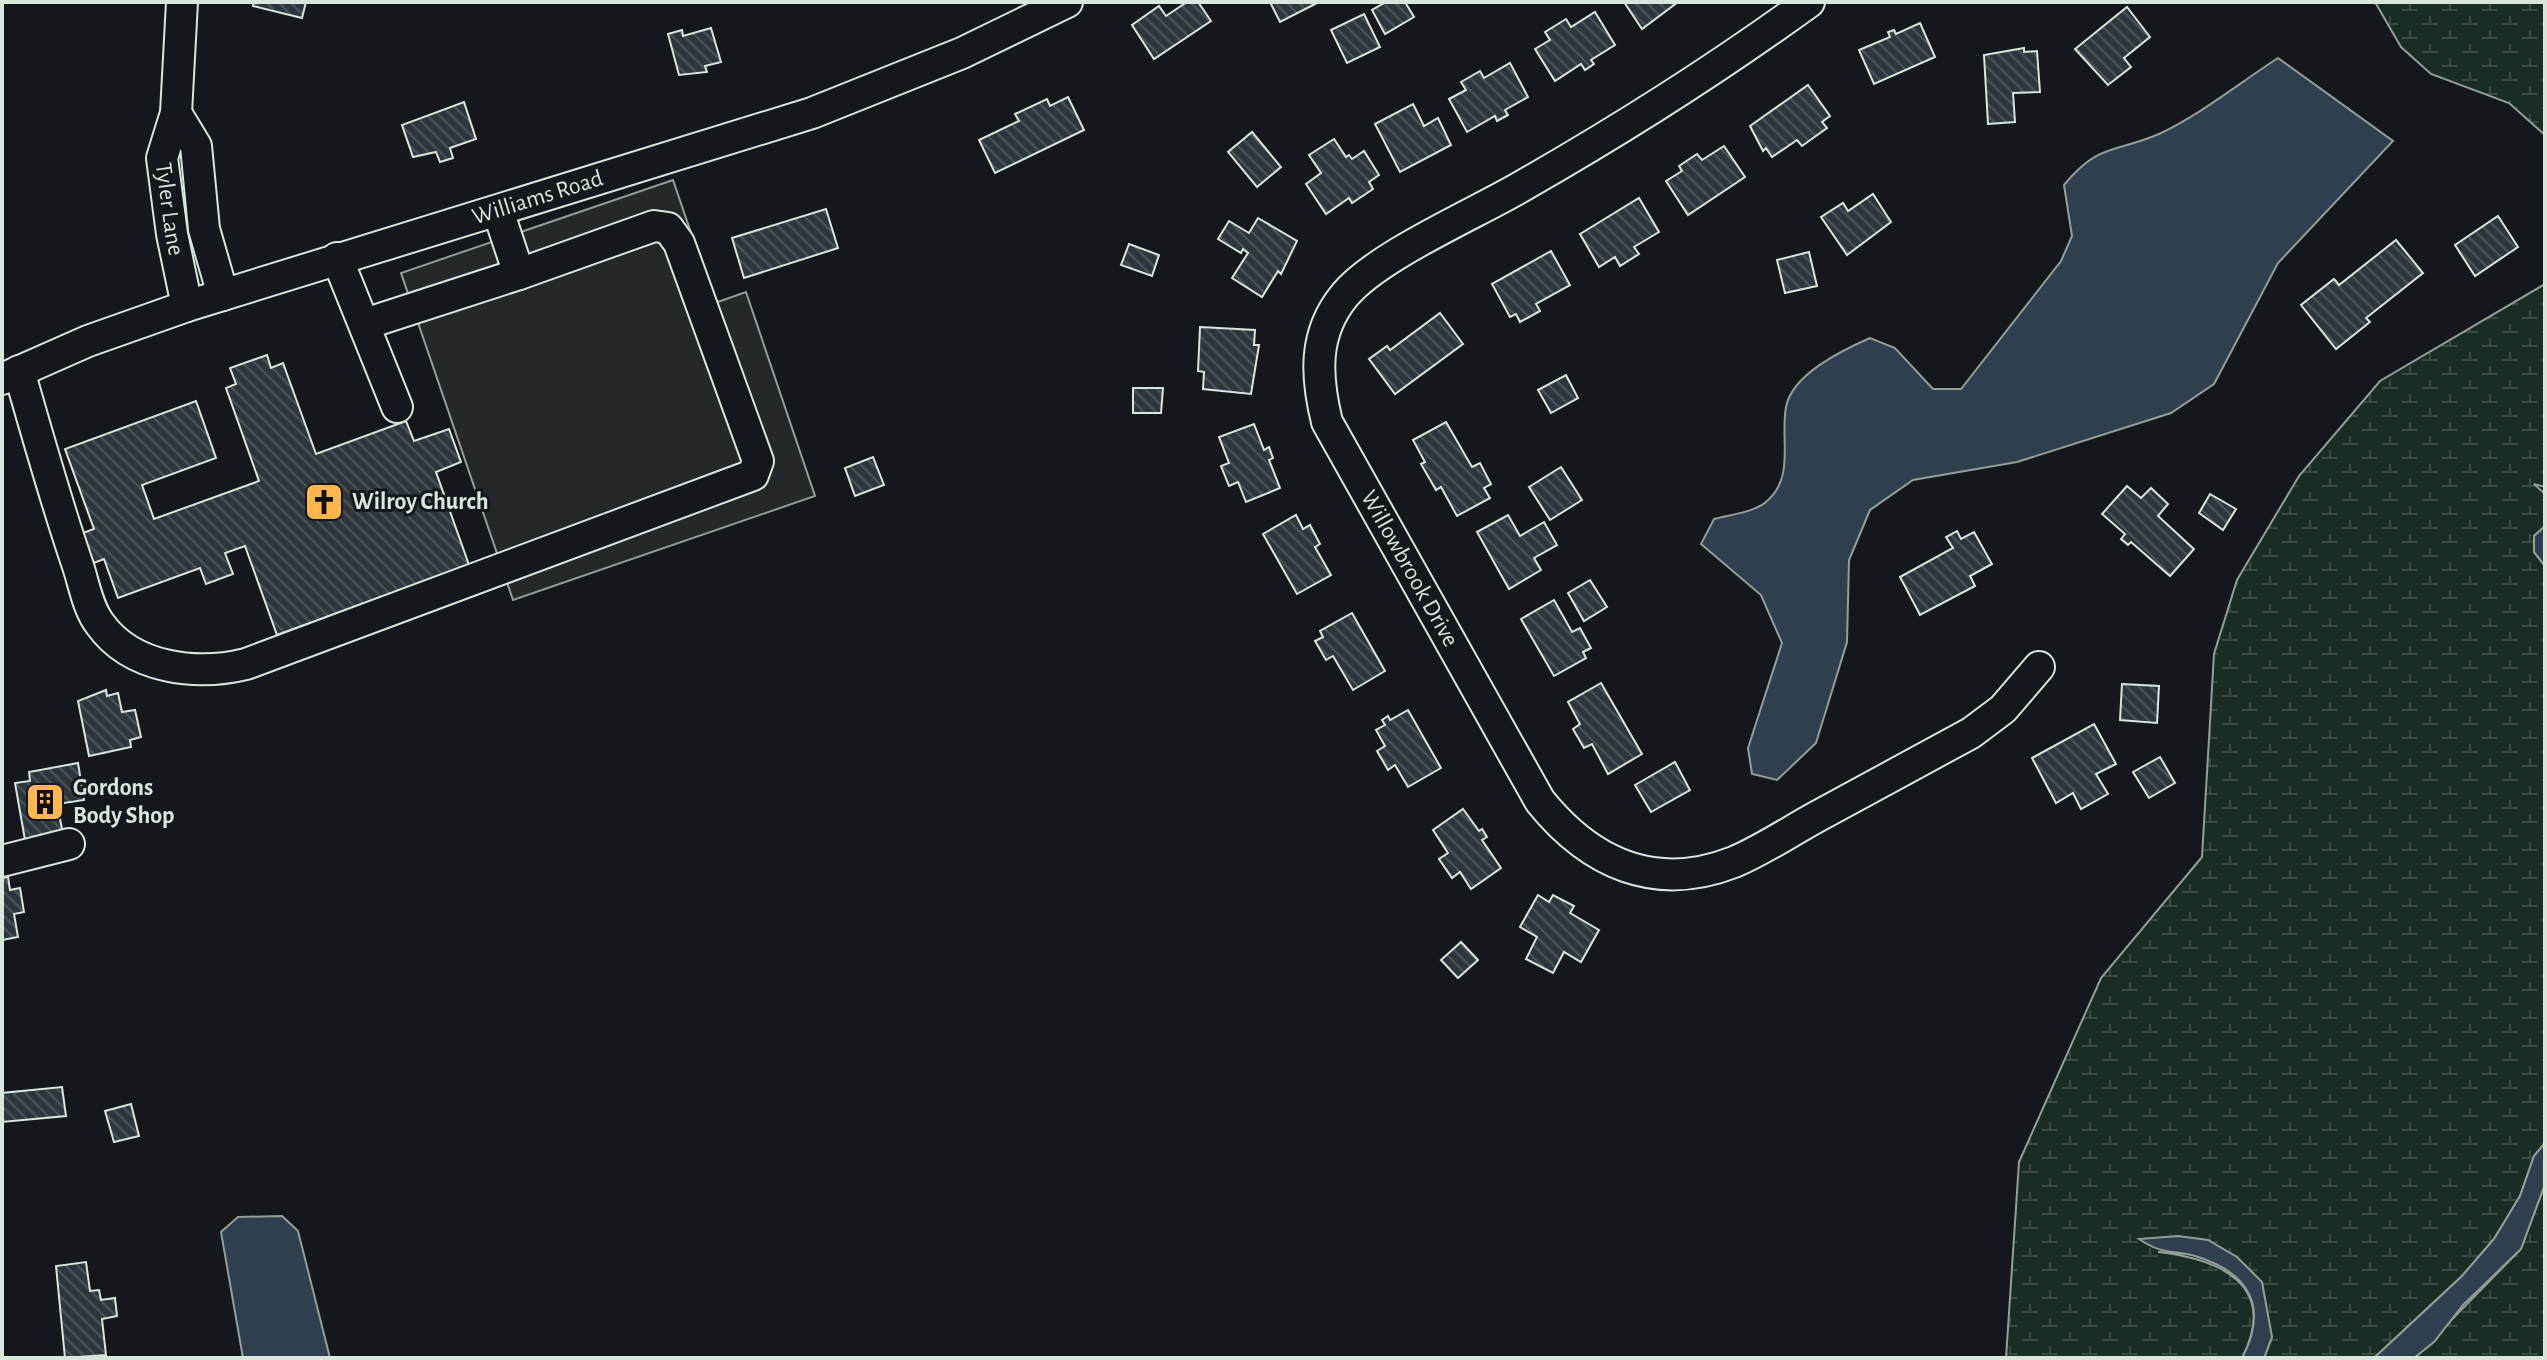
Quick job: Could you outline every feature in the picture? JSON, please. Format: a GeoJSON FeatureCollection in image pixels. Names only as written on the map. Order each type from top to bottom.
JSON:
{"type":"FeatureCollection","features":[{"type":"Feature","properties":{"kind":"street","name":"Tyler Lane"},"geometry":{"type":"LineString","coordinates":[[182,2],[176,113],[162,158],[172,234],[187,306]]}},
{"type":"Feature","properties":{"kind":"street","name":"Williams Road"},"geometry":{"type":"LineString","coordinates":[[10,375],[88,341],[187,306],[812,113],[962,53],[1067,2]]}},
{"type":"Feature","properties":{"kind":"street","name":"Willowbrook Drive"},"geometry":{"type":"LineString","coordinates":[[1809,2],[1666,99],[1526,184],[1370,271],[1345,295],[1321,340],[1319,390],[1327,422],[1540,801],[1561,828],[1588,849],[1618,865],[1644,873],[1677,874],[1735,861],[1971,733],[2003,709],[2039,667]]}},
{"type":"Feature","properties":{"kind":"street","name":"Tyler Lane"},"geometry":{"type":"LineString","coordinates":[[176,113],[196,146],[204,229],[223,295]]}},
{"type":"Feature","properties":{"kind":"street"},"geometry":{"type":"LineString","coordinates":[[498,211],[519,274]]}},
{"type":"Feature","properties":{"kind":"street"},"geometry":{"type":"LineString","coordinates":[[10,375],[99,624],[121,644],[147,659],[199,671],[228,669],[325,637],[563,544],[753,475],[758,461],[679,243],[668,228],[654,226],[365,324]]}},
{"type":"Feature","properties":{"kind":"street"},"geometry":{"type":"LineString","coordinates":[[337,258],[397,407]]}},
{"type":"Feature","properties":{"kind":"street"},"geometry":{"type":"LineString","coordinates":[[2,861],[69,844]]}},
{"type":"Feature","properties":{"kind":"green space"},"geometry":{"type":"Polygon","coordinates":[[[2375,2],[2545,2],[2545,135],[2509,103],[2431,74],[2401,47],[2375,2]]]}},
{"type":"Feature","properties":{"kind":"green space"},"geometry":{"type":"Polygon","coordinates":[[[2545,284],[2545,487],[2534,484],[2545,494],[2545,526],[2534,536],[2534,552],[2545,566],[2545,1143],[2534,1156],[2520,1196],[2494,1239],[2462,1276],[2374,1358],[2264,1358],[2272,1337],[2237,1257],[2158,1252],[2203,1261],[2238,1281],[2248,1295],[2253,1312],[2252,1333],[2242,1358],[2006,1358],[2019,1162],[2101,978],[2202,857],[2214,654],[2237,580],[2299,476],[2380,381],[2545,284]]]}},
{"type":"Feature","properties":{"kind":"green space"},"geometry":{"type":"Polygon","coordinates":[[[2545,1184],[2545,1358],[2414,1358],[2521,1249],[2545,1184]]]}},
{"type":"Feature","properties":{"kind":"shaded area"},"geometry":{"type":"Polygon","coordinates":[[[673,180],[715,303],[746,292],[815,496],[513,600],[401,273],[673,180]]]}},
{"type":"Feature","properties":{"kind":"water"},"geometry":{"type":"Polygon","coordinates":[[[2278,58],[2393,141],[2278,263],[2214,384],[2171,413],[2017,462],[1913,480],[1870,510],[1849,560],[1847,642],[1816,743],[1777,780],[1752,774],[1748,748],[1782,643],[1761,595],[1701,544],[1714,519],[1756,508],[1776,491],[1784,469],[1786,407],[1798,384],[1820,365],[1870,338],[1895,348],[1933,389],[1961,389],[2061,261],[2072,236],[2064,185],[2076,172],[2097,155],[2174,127],[2278,58]]]}},
{"type":"Feature","properties":{"kind":"water"},"geometry":{"type":"Polygon","coordinates":[[[2545,526],[2545,566],[2534,552],[2534,536],[2545,526]]]}},
{"type":"Feature","properties":{"kind":"water"},"geometry":{"type":"Polygon","coordinates":[[[2545,1143],[2545,1184],[2521,1249],[2463,1305],[2434,1342],[2414,1358],[2374,1358],[2462,1276],[2494,1239],[2520,1196],[2534,1156],[2545,1143]]]}},
{"type":"Feature","properties":{"kind":"water"},"geometry":{"type":"Polygon","coordinates":[[[282,1216],[298,1231],[330,1358],[243,1358],[221,1232],[238,1217],[282,1216]]]}},
{"type":"Feature","properties":{"kind":"water"},"geometry":{"type":"Polygon","coordinates":[[[2178,1236],[2208,1240],[2237,1257],[2262,1282],[2272,1337],[2264,1358],[2242,1358],[2254,1324],[2253,1309],[2250,1296],[2231,1273],[2198,1257],[2155,1248],[2139,1239],[2178,1236]]]}},
{"type":"Feature","properties":{"kind":"building"},"geometry":{"type":"Polygon","coordinates":[[[254,2],[306,2],[302,18],[253,6],[254,2]]]}},
{"type":"Feature","properties":{"kind":"building"},"geometry":{"type":"Polygon","coordinates":[[[1187,2],[1198,2],[1211,21],[1154,59],[1132,25],[1159,6],[1166,16],[1187,2]]]}},
{"type":"Feature","properties":{"kind":"building"},"geometry":{"type":"Polygon","coordinates":[[[1270,2],[1319,2],[1280,22],[1270,2]]]}},
{"type":"Feature","properties":{"kind":"building"},"geometry":{"type":"Polygon","coordinates":[[[1386,2],[1405,2],[1414,17],[1385,34],[1372,10],[1386,2]]]}},
{"type":"Feature","properties":{"kind":"building"},"geometry":{"type":"Polygon","coordinates":[[[1624,2],[1678,2],[1642,29],[1624,2]]]}},
{"type":"Feature","properties":{"kind":"building"},"geometry":{"type":"Polygon","coordinates":[[[2127,7],[2150,37],[2124,58],[2131,67],[2108,85],[2075,49],[2127,7]]]}},
{"type":"Feature","properties":{"kind":"building"},"geometry":{"type":"Polygon","coordinates":[[[1595,12],[1615,45],[1591,60],[1594,64],[1585,70],[1581,64],[1555,81],[1535,49],[1550,40],[1545,32],[1566,19],[1571,27],[1595,12]]]}},
{"type":"Feature","properties":{"kind":"building"},"geometry":{"type":"Polygon","coordinates":[[[1364,14],[1380,47],[1347,63],[1331,30],[1364,14]]]}},
{"type":"Feature","properties":{"kind":"building"},"geometry":{"type":"Polygon","coordinates":[[[1920,23],[1935,57],[1874,84],[1859,50],[1890,37],[1888,32],[1894,30],[1896,34],[1920,23]]]}},
{"type":"Feature","properties":{"kind":"building"},"geometry":{"type":"Polygon","coordinates":[[[711,28],[721,62],[705,66],[707,72],[679,75],[668,34],[682,30],[683,36],[711,28]]]}},
{"type":"Feature","properties":{"kind":"building"},"geometry":{"type":"Polygon","coordinates":[[[2024,48],[2024,52],[2037,51],[2040,92],[2013,93],[2015,122],[1988,124],[1984,55],[2024,48]]]}},
{"type":"Feature","properties":{"kind":"building"},"geometry":{"type":"Polygon","coordinates":[[[1510,63],[1528,97],[1505,110],[1508,115],[1497,121],[1495,116],[1467,132],[1449,99],[1466,90],[1461,82],[1480,71],[1484,78],[1510,63]]]}},
{"type":"Feature","properties":{"kind":"building"},"geometry":{"type":"Polygon","coordinates":[[[1808,85],[1830,116],[1822,122],[1827,128],[1802,146],[1797,140],[1772,157],[1766,148],[1763,151],[1750,126],[1808,85]]]}},
{"type":"Feature","properties":{"kind":"building"},"geometry":{"type":"Polygon","coordinates":[[[1068,97],[1084,130],[995,173],[979,140],[1019,121],[1015,114],[1047,99],[1050,106],[1068,97]]]}},
{"type":"Feature","properties":{"kind":"building"},"geometry":{"type":"Polygon","coordinates":[[[464,102],[476,139],[450,148],[453,158],[440,162],[436,152],[413,157],[402,125],[464,102]]]}},
{"type":"Feature","properties":{"kind":"building"},"geometry":{"type":"Polygon","coordinates":[[[1413,104],[1424,126],[1438,118],[1451,145],[1400,172],[1375,124],[1413,104]]]}},
{"type":"Feature","properties":{"kind":"building"},"geometry":{"type":"Polygon","coordinates":[[[1252,132],[1281,167],[1257,187],[1228,152],[1252,132]]]}},
{"type":"Feature","properties":{"kind":"building"},"geometry":{"type":"Polygon","coordinates":[[[1334,139],[1346,157],[1349,155],[1352,159],[1364,151],[1379,175],[1369,182],[1373,189],[1352,203],[1349,198],[1326,214],[1306,184],[1321,173],[1309,155],[1334,139]]]}},
{"type":"Feature","properties":{"kind":"building"},"geometry":{"type":"Polygon","coordinates":[[[1724,146],[1745,177],[1688,215],[1666,181],[1682,171],[1679,166],[1697,154],[1702,160],[1724,146]]]}},
{"type":"Feature","properties":{"kind":"building"},"geometry":{"type":"Polygon","coordinates":[[[1873,194],[1891,222],[1847,255],[1821,217],[1843,203],[1848,211],[1873,194]]]}},
{"type":"Feature","properties":{"kind":"building"},"geometry":{"type":"Polygon","coordinates":[[[1639,198],[1659,232],[1634,247],[1639,254],[1620,266],[1615,257],[1599,267],[1580,234],[1639,198]]]}},
{"type":"Feature","properties":{"kind":"building"},"geometry":{"type":"Polygon","coordinates":[[[826,209],[838,248],[744,278],[732,238],[826,209]]]}},
{"type":"Feature","properties":{"kind":"building"},"geometry":{"type":"Polygon","coordinates":[[[2498,216],[2518,247],[2475,276],[2455,245],[2498,216]]]}},
{"type":"Feature","properties":{"kind":"building"},"geometry":{"type":"Polygon","coordinates":[[[1258,218],[1297,241],[1281,274],[1278,271],[1262,297],[1232,278],[1248,253],[1243,249],[1241,253],[1218,239],[1229,221],[1249,233],[1258,218]]]}},
{"type":"Feature","properties":{"kind":"building"},"geometry":{"type":"Polygon","coordinates":[[[2396,240],[2423,273],[2366,318],[2370,322],[2336,349],[2301,305],[2334,279],[2339,285],[2396,240]]]}},
{"type":"Feature","properties":{"kind":"building"},"geometry":{"type":"Polygon","coordinates":[[[1129,244],[1159,255],[1152,276],[1121,265],[1129,244]]]}},
{"type":"Feature","properties":{"kind":"building"},"geometry":{"type":"Polygon","coordinates":[[[1551,251],[1570,285],[1536,304],[1540,311],[1520,322],[1516,314],[1510,317],[1492,284],[1551,251]]]}},
{"type":"Feature","properties":{"kind":"building"},"geometry":{"type":"Polygon","coordinates":[[[1809,252],[1817,286],[1785,293],[1777,260],[1809,252]]]}},
{"type":"Feature","properties":{"kind":"building"},"geometry":{"type":"Polygon","coordinates":[[[1440,313],[1463,344],[1395,394],[1369,359],[1387,346],[1390,350],[1440,313]]]}},
{"type":"Feature","properties":{"kind":"building"},"geometry":{"type":"Polygon","coordinates":[[[1200,327],[1255,330],[1254,345],[1259,345],[1251,394],[1203,389],[1204,372],[1198,371],[1200,327]]]}},
{"type":"Feature","properties":{"kind":"building","name":"Wilroy Church"},"geometry":{"type":"Polygon","coordinates":[[[267,355],[271,368],[283,363],[316,454],[406,421],[414,441],[449,429],[461,462],[436,472],[469,565],[277,635],[245,546],[225,553],[233,574],[206,584],[200,568],[118,598],[104,559],[91,564],[80,534],[94,529],[65,449],[196,401],[216,458],[142,485],[154,519],[259,481],[226,388],[236,384],[230,368],[267,355]]]}},
{"type":"Feature","properties":{"kind":"building"},"geometry":{"type":"Polygon","coordinates":[[[1566,375],[1578,398],[1551,413],[1538,390],[1566,375]]]}},
{"type":"Feature","properties":{"kind":"building"},"geometry":{"type":"Polygon","coordinates":[[[1133,388],[1163,388],[1161,413],[1133,413],[1133,388]]]}},
{"type":"Feature","properties":{"kind":"building"},"geometry":{"type":"Polygon","coordinates":[[[1446,422],[1472,467],[1480,463],[1491,484],[1484,488],[1490,498],[1457,516],[1441,487],[1436,490],[1421,464],[1425,462],[1413,440],[1446,422]]]}},
{"type":"Feature","properties":{"kind":"building"},"geometry":{"type":"Polygon","coordinates":[[[1254,424],[1264,450],[1269,447],[1273,458],[1269,460],[1280,488],[1246,502],[1238,482],[1229,486],[1221,466],[1229,463],[1219,437],[1254,424]]]}},
{"type":"Feature","properties":{"kind":"building"},"geometry":{"type":"Polygon","coordinates":[[[873,457],[884,485],[855,496],[845,468],[873,457]]]}},
{"type":"Feature","properties":{"kind":"building"},"geometry":{"type":"Polygon","coordinates":[[[1561,467],[1582,500],[1550,520],[1529,487],[1561,467]]]}},
{"type":"Feature","properties":{"kind":"building"},"geometry":{"type":"Polygon","coordinates":[[[2127,486],[2141,498],[2151,488],[2168,504],[2158,516],[2194,549],[2170,576],[2131,542],[2128,545],[2121,539],[2125,534],[2102,514],[2127,486]]]}},
{"type":"Feature","properties":{"kind":"building"},"geometry":{"type":"Polygon","coordinates":[[[2210,494],[2236,509],[2223,530],[2199,513],[2210,494]]]}},
{"type":"Feature","properties":{"kind":"building"},"geometry":{"type":"Polygon","coordinates":[[[1296,515],[1303,529],[1310,525],[1320,544],[1315,547],[1331,575],[1297,594],[1263,534],[1296,515]]]}},
{"type":"Feature","properties":{"kind":"building"},"geometry":{"type":"Polygon","coordinates":[[[1508,515],[1520,536],[1544,522],[1557,545],[1534,558],[1541,570],[1509,589],[1477,532],[1508,515]]]}},
{"type":"Feature","properties":{"kind":"building"},"geometry":{"type":"Polygon","coordinates":[[[1957,531],[1961,539],[1974,532],[1992,564],[1970,576],[1975,586],[1920,615],[1900,577],[1953,548],[1946,537],[1957,531]]]}},
{"type":"Feature","properties":{"kind":"building"},"geometry":{"type":"Polygon","coordinates":[[[1590,580],[1607,607],[1584,621],[1568,593],[1590,580]]]}},
{"type":"Feature","properties":{"kind":"building"},"geometry":{"type":"Polygon","coordinates":[[[1554,600],[1572,632],[1580,628],[1591,648],[1583,652],[1586,658],[1554,676],[1521,619],[1554,600]]]}},
{"type":"Feature","properties":{"kind":"building"},"geometry":{"type":"Polygon","coordinates":[[[1352,613],[1385,671],[1353,690],[1333,656],[1326,660],[1315,641],[1323,637],[1320,631],[1352,613]]]}},
{"type":"Feature","properties":{"kind":"building"},"geometry":{"type":"Polygon","coordinates":[[[1601,683],[1642,754],[1608,774],[1592,744],[1584,748],[1573,729],[1580,724],[1568,702],[1601,683]]]}},
{"type":"Feature","properties":{"kind":"building"},"geometry":{"type":"Polygon","coordinates":[[[2122,684],[2159,686],[2157,723],[2120,720],[2122,684]]]}},
{"type":"Feature","properties":{"kind":"building"},"geometry":{"type":"Polygon","coordinates":[[[106,690],[107,696],[118,693],[122,712],[135,710],[141,737],[130,740],[131,747],[89,756],[78,701],[106,690]]]}},
{"type":"Feature","properties":{"kind":"building"},"geometry":{"type":"Polygon","coordinates":[[[1408,710],[1441,768],[1408,787],[1395,765],[1388,770],[1377,751],[1385,746],[1376,730],[1385,725],[1382,720],[1388,716],[1390,720],[1408,710]]]}},
{"type":"Feature","properties":{"kind":"building"},"geometry":{"type":"Polygon","coordinates":[[[2094,724],[2116,764],[2096,774],[2108,794],[2081,809],[2073,793],[2056,803],[2032,758],[2094,724]]]}},
{"type":"Feature","properties":{"kind":"building"},"geometry":{"type":"Polygon","coordinates":[[[2160,757],[2175,783],[2149,798],[2133,772],[2160,757]]]}},
{"type":"Feature","properties":{"kind":"building"},"geometry":{"type":"Polygon","coordinates":[[[1675,762],[1690,790],[1651,812],[1635,785],[1675,762]]]}},
{"type":"Feature","properties":{"kind":"building","name":"Gordons Body Shop"},"geometry":{"type":"Polygon","coordinates":[[[78,763],[84,800],[57,804],[63,834],[25,840],[15,783],[30,781],[29,772],[78,763]]]}},
{"type":"Feature","properties":{"kind":"building"},"geometry":{"type":"Polygon","coordinates":[[[1463,809],[1479,831],[1482,829],[1487,837],[1482,840],[1501,868],[1471,889],[1460,872],[1452,878],[1439,859],[1448,853],[1433,830],[1463,809]]]}},
{"type":"Feature","properties":{"kind":"building"},"geometry":{"type":"Polygon","coordinates":[[[8,877],[10,890],[20,888],[24,912],[14,914],[18,937],[2,940],[2,878],[8,877]]]}},
{"type":"Feature","properties":{"kind":"building"},"geometry":{"type":"Polygon","coordinates":[[[1538,895],[1549,902],[1553,895],[1574,906],[1570,913],[1599,930],[1581,962],[1564,952],[1553,973],[1526,959],[1537,937],[1520,927],[1538,895]]]}},
{"type":"Feature","properties":{"kind":"building"},"geometry":{"type":"Polygon","coordinates":[[[1461,942],[1478,960],[1458,978],[1441,960],[1461,942]]]}},
{"type":"Feature","properties":{"kind":"building"},"geometry":{"type":"Polygon","coordinates":[[[62,1087],[66,1116],[2,1122],[2,1093],[62,1087]]]}},
{"type":"Feature","properties":{"kind":"building"},"geometry":{"type":"Polygon","coordinates":[[[131,1104],[139,1136],[114,1142],[105,1111],[131,1104]]]}},
{"type":"Feature","properties":{"kind":"building"},"geometry":{"type":"Polygon","coordinates":[[[86,1262],[90,1291],[99,1290],[101,1300],[115,1298],[117,1316],[102,1319],[106,1355],[65,1358],[56,1266],[86,1262]]]}},
{"type":"Feature","properties":{"kind":"place","name":"Wilroy Church"},"geometry":{"type":"Point","coordinates":[324,502]}},
{"type":"Feature","properties":{"kind":"place","name":"Gordons Body Shop"},"geometry":{"type":"Point","coordinates":[45,802]}}]}
